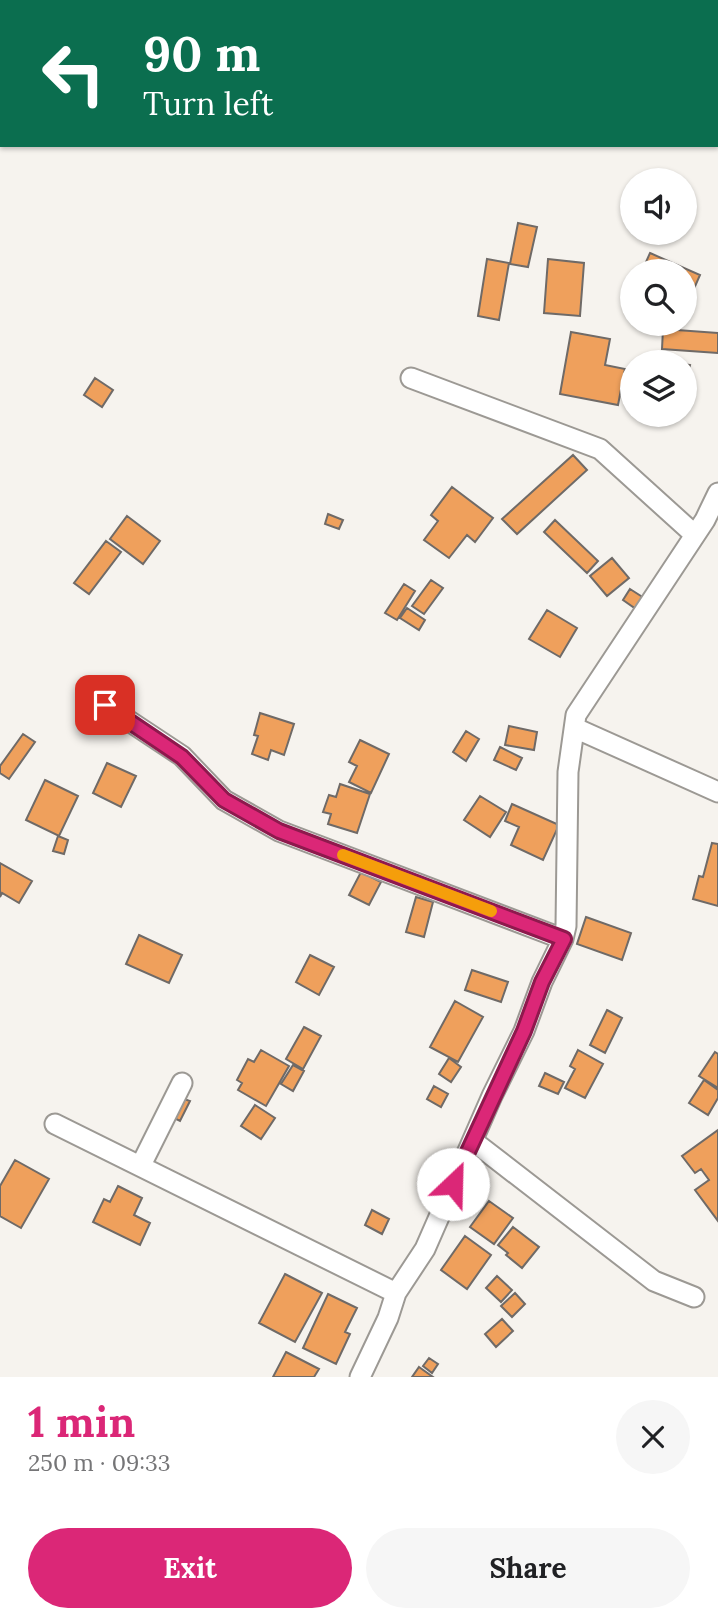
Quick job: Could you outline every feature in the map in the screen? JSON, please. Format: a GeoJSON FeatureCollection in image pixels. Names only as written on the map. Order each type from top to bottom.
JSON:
{"type":"FeatureCollection","features":[{"type":"Feature","properties":{"kind":"street"},"geometry":{"type":"LineString","coordinates":[[411,378],[600,449],[695,535]]}},
{"type":"Feature","properties":{"kind":"street"},"geometry":{"type":"LineString","coordinates":[[360,1377],[388,1318],[396,1293],[425,1249],[524,1031],[542,982],[564,939],[568,772],[576,715],[695,535],[718,493]]}},
{"type":"Feature","properties":{"kind":"street"},"geometry":{"type":"LineString","coordinates":[[105,705],[182,757],[224,800],[279,831],[564,939]]}},
{"type":"Feature","properties":{"kind":"street"},"geometry":{"type":"LineString","coordinates":[[575,728],[718,792]]}},
{"type":"Feature","properties":{"kind":"street"},"geometry":{"type":"LineString","coordinates":[[141,1165],[182,1083]]}},
{"type":"Feature","properties":{"kind":"street"},"geometry":{"type":"LineString","coordinates":[[55,1124],[396,1293]]}},
{"type":"Feature","properties":{"kind":"street"},"geometry":{"type":"LineString","coordinates":[[472,1141],[654,1281],[694,1297]]}},
{"type":"Feature","properties":{"kind":"building"},"geometry":{"type":"Polygon","coordinates":[[[518,223],[537,227],[528,267],[510,264],[518,223]]]}},
{"type":"Feature","properties":{"kind":"building"},"geometry":{"type":"Polygon","coordinates":[[[650,253],[664,259],[647,259],[650,253]]]}},
{"type":"Feature","properties":{"kind":"building"},"geometry":{"type":"Polygon","coordinates":[[[487,259],[509,263],[499,320],[478,316],[487,259]]]}},
{"type":"Feature","properties":{"kind":"building"},"geometry":{"type":"Polygon","coordinates":[[[548,259],[584,263],[580,316],[544,313],[548,259]]]}},
{"type":"Feature","properties":{"kind":"building"},"geometry":{"type":"Polygon","coordinates":[[[697,331],[718,333],[718,353],[662,349],[663,336],[697,336],[697,331]]]}},
{"type":"Feature","properties":{"kind":"building"},"geometry":{"type":"Polygon","coordinates":[[[571,332],[610,339],[605,365],[620,368],[618,405],[560,394],[571,332]]]}},
{"type":"Feature","properties":{"kind":"building"},"geometry":{"type":"Polygon","coordinates":[[[95,378],[113,390],[102,407],[84,395],[95,378]]]}},
{"type":"Feature","properties":{"kind":"building"},"geometry":{"type":"Polygon","coordinates":[[[573,455],[587,470],[517,534],[502,519],[573,455]]]}},
{"type":"Feature","properties":{"kind":"building"},"geometry":{"type":"Polygon","coordinates":[[[452,487],[493,518],[475,542],[467,535],[449,558],[424,540],[438,521],[431,515],[452,487]]]}},
{"type":"Feature","properties":{"kind":"building"},"geometry":{"type":"Polygon","coordinates":[[[328,514],[343,520],[339,529],[325,524],[328,514]]]}},
{"type":"Feature","properties":{"kind":"building"},"geometry":{"type":"Polygon","coordinates":[[[127,516],[160,541],[143,564],[110,539],[127,516]]]}},
{"type":"Feature","properties":{"kind":"building"},"geometry":{"type":"Polygon","coordinates":[[[555,520],[598,561],[587,573],[544,532],[555,520]]]}},
{"type":"Feature","properties":{"kind":"building"},"geometry":{"type":"Polygon","coordinates":[[[106,541],[121,552],[89,594],[74,583],[106,541]]]}},
{"type":"Feature","properties":{"kind":"building"},"geometry":{"type":"Polygon","coordinates":[[[612,558],[629,578],[607,596],[590,576],[612,558]]]}},
{"type":"Feature","properties":{"kind":"building"},"geometry":{"type":"Polygon","coordinates":[[[431,580],[443,588],[424,614],[412,606],[431,580]]]}},
{"type":"Feature","properties":{"kind":"building"},"geometry":{"type":"Polygon","coordinates":[[[404,584],[415,591],[397,620],[385,613],[404,584]]]}},
{"type":"Feature","properties":{"kind":"building"},"geometry":{"type":"Polygon","coordinates":[[[630,589],[644,598],[636,609],[623,600],[630,589]]]}},
{"type":"Feature","properties":{"kind":"building"},"geometry":{"type":"Polygon","coordinates":[[[407,608],[425,620],[419,630],[400,618],[407,608]]]}},
{"type":"Feature","properties":{"kind":"building"},"geometry":{"type":"Polygon","coordinates":[[[547,610],[577,628],[560,657],[529,639],[547,610]]]}},
{"type":"Feature","properties":{"kind":"building"},"geometry":{"type":"Polygon","coordinates":[[[260,713],[294,724],[284,755],[271,750],[268,760],[252,754],[258,736],[254,735],[260,713]]]}},
{"type":"Feature","properties":{"kind":"building"},"geometry":{"type":"Polygon","coordinates":[[[509,726],[537,732],[534,750],[505,745],[509,726]]]}},
{"type":"Feature","properties":{"kind":"building"},"geometry":{"type":"Polygon","coordinates":[[[466,731],[479,739],[466,761],[453,752],[466,731]]]}},
{"type":"Feature","properties":{"kind":"building"},"geometry":{"type":"Polygon","coordinates":[[[23,734],[35,742],[9,779],[0,773],[0,766],[23,734]]]}},
{"type":"Feature","properties":{"kind":"building"},"geometry":{"type":"Polygon","coordinates":[[[360,740],[389,754],[371,793],[349,782],[357,766],[349,762],[360,740]]]}},
{"type":"Feature","properties":{"kind":"building"},"geometry":{"type":"Polygon","coordinates":[[[500,747],[522,758],[516,770],[494,760],[500,747]]]}},
{"type":"Feature","properties":{"kind":"building"},"geometry":{"type":"Polygon","coordinates":[[[107,763],[136,776],[121,807],[93,793],[107,763]]]}},
{"type":"Feature","properties":{"kind":"building"},"geometry":{"type":"Polygon","coordinates":[[[45,780],[78,796],[59,836],[26,820],[45,780]]]}},
{"type":"Feature","properties":{"kind":"building"},"geometry":{"type":"Polygon","coordinates":[[[340,784],[370,794],[357,833],[328,824],[331,814],[323,812],[329,795],[336,797],[340,784]]]}},
{"type":"Feature","properties":{"kind":"building"},"geometry":{"type":"Polygon","coordinates":[[[480,796],[506,812],[490,837],[464,820],[480,796]]]}},
{"type":"Feature","properties":{"kind":"building"},"geometry":{"type":"Polygon","coordinates":[[[512,804],[559,825],[543,860],[511,845],[519,827],[505,821],[512,804]]]}},
{"type":"Feature","properties":{"kind":"building"},"geometry":{"type":"Polygon","coordinates":[[[58,836],[68,840],[64,854],[53,851],[58,836]]]}},
{"type":"Feature","properties":{"kind":"building"},"geometry":{"type":"Polygon","coordinates":[[[712,843],[718,844],[718,906],[693,899],[699,876],[703,877],[712,843]]]}},
{"type":"Feature","properties":{"kind":"building"},"geometry":{"type":"Polygon","coordinates":[[[0,863],[32,881],[19,903],[2,893],[0,897],[0,863]]]}},
{"type":"Feature","properties":{"kind":"building"},"geometry":{"type":"Polygon","coordinates":[[[361,872],[381,882],[369,905],[349,895],[361,872]]]}},
{"type":"Feature","properties":{"kind":"building"},"geometry":{"type":"Polygon","coordinates":[[[416,897],[433,902],[424,937],[406,932],[416,897]]]}},
{"type":"Feature","properties":{"kind":"building"},"geometry":{"type":"Polygon","coordinates":[[[586,917],[631,933],[622,960],[577,944],[586,917]]]}},
{"type":"Feature","properties":{"kind":"building"},"geometry":{"type":"Polygon","coordinates":[[[139,935],[182,955],[169,983],[126,964],[139,935]]]}},
{"type":"Feature","properties":{"kind":"building"},"geometry":{"type":"Polygon","coordinates":[[[310,955],[334,967],[319,995],[296,982],[310,955]]]}},
{"type":"Feature","properties":{"kind":"building"},"geometry":{"type":"Polygon","coordinates":[[[472,970],[508,982],[501,1002],[465,990],[472,970]]]}},
{"type":"Feature","properties":{"kind":"building"},"geometry":{"type":"Polygon","coordinates":[[[455,1001],[483,1017],[458,1062],[430,1047],[455,1001]]]}},
{"type":"Feature","properties":{"kind":"building"},"geometry":{"type":"Polygon","coordinates":[[[607,1010],[622,1018],[605,1053],[590,1045],[607,1010]]]}},
{"type":"Feature","properties":{"kind":"building"},"geometry":{"type":"Polygon","coordinates":[[[304,1027],[321,1036],[303,1069],[286,1059],[304,1027]]]}},
{"type":"Feature","properties":{"kind":"building"},"geometry":{"type":"Polygon","coordinates":[[[261,1050],[289,1066],[266,1106],[238,1090],[242,1083],[237,1080],[248,1059],[254,1062],[261,1050]]]}},
{"type":"Feature","properties":{"kind":"building"},"geometry":{"type":"Polygon","coordinates":[[[578,1050],[603,1064],[585,1098],[565,1088],[575,1069],[570,1066],[578,1050]]]}},
{"type":"Feature","properties":{"kind":"building"},"geometry":{"type":"Polygon","coordinates":[[[715,1052],[718,1054],[718,1088],[699,1076],[715,1052]]]}},
{"type":"Feature","properties":{"kind":"building"},"geometry":{"type":"Polygon","coordinates":[[[449,1058],[461,1067],[451,1082],[439,1074],[449,1058]]]}},
{"type":"Feature","properties":{"kind":"building"},"geometry":{"type":"Polygon","coordinates":[[[293,1065],[304,1071],[293,1091],[281,1084],[293,1065]]]}},
{"type":"Feature","properties":{"kind":"building"},"geometry":{"type":"Polygon","coordinates":[[[545,1073],[564,1082],[558,1094],[539,1086],[545,1073]]]}},
{"type":"Feature","properties":{"kind":"building"},"geometry":{"type":"Polygon","coordinates":[[[704,1080],[718,1090],[718,1098],[708,1115],[689,1103],[704,1080]]]}},
{"type":"Feature","properties":{"kind":"building"},"geometry":{"type":"Polygon","coordinates":[[[434,1086],[448,1094],[441,1107],[427,1099],[434,1086]]]}},
{"type":"Feature","properties":{"kind":"building"},"geometry":{"type":"Polygon","coordinates":[[[181,1098],[190,1101],[180,1121],[172,1117],[181,1098]]]}},
{"type":"Feature","properties":{"kind":"building"},"geometry":{"type":"Polygon","coordinates":[[[255,1105],[275,1118],[261,1139],[241,1126],[255,1105]]]}},
{"type":"Feature","properties":{"kind":"building"},"geometry":{"type":"Polygon","coordinates":[[[718,1130],[718,1221],[695,1190],[709,1180],[701,1169],[695,1173],[682,1156],[718,1130]]]}},
{"type":"Feature","properties":{"kind":"building"},"geometry":{"type":"Polygon","coordinates":[[[15,1160],[49,1179],[21,1228],[0,1216],[0,1186],[15,1160]]]}},
{"type":"Feature","properties":{"kind":"building"},"geometry":{"type":"Polygon","coordinates":[[[118,1186],[142,1198],[134,1215],[150,1223],[140,1245],[93,1222],[104,1199],[110,1202],[118,1186]]]}},
{"type":"Feature","properties":{"kind":"building"},"geometry":{"type":"Polygon","coordinates":[[[489,1201],[513,1218],[494,1244],[470,1227],[489,1201]]]}},
{"type":"Feature","properties":{"kind":"building"},"geometry":{"type":"Polygon","coordinates":[[[372,1210],[389,1219],[382,1234],[365,1225],[372,1210]]]}},
{"type":"Feature","properties":{"kind":"building"},"geometry":{"type":"Polygon","coordinates":[[[513,1227],[539,1247],[522,1268],[498,1245],[513,1227]]]}},
{"type":"Feature","properties":{"kind":"building"},"geometry":{"type":"Polygon","coordinates":[[[465,1236],[491,1255],[467,1289],[441,1270],[465,1236]]]}},
{"type":"Feature","properties":{"kind":"building"},"geometry":{"type":"Polygon","coordinates":[[[285,1274],[322,1293],[295,1342],[259,1323],[285,1274]]]}},
{"type":"Feature","properties":{"kind":"building"},"geometry":{"type":"Polygon","coordinates":[[[497,1276],[512,1290],[501,1302],[486,1288],[497,1276]]]}},
{"type":"Feature","properties":{"kind":"building"},"geometry":{"type":"Polygon","coordinates":[[[515,1293],[525,1304],[512,1317],[501,1306],[515,1293]]]}},
{"type":"Feature","properties":{"kind":"building"},"geometry":{"type":"Polygon","coordinates":[[[328,1294],[357,1308],[345,1332],[350,1334],[336,1364],[303,1348],[328,1294]]]}},
{"type":"Feature","properties":{"kind":"building"},"geometry":{"type":"Polygon","coordinates":[[[502,1319],[513,1331],[496,1347],[485,1334],[502,1319]]]}},
{"type":"Feature","properties":{"kind":"building"},"geometry":{"type":"Polygon","coordinates":[[[286,1352],[319,1369],[314,1377],[273,1377],[286,1352]]]}},
{"type":"Feature","properties":{"kind":"building"},"geometry":{"type":"Polygon","coordinates":[[[429,1358],[438,1364],[432,1373],[423,1366],[429,1358]]]}},
{"type":"Feature","properties":{"kind":"building"},"geometry":{"type":"Polygon","coordinates":[[[419,1367],[433,1377],[412,1377],[419,1367]]]}},
{"type":"Feature","properties":{"kind":"slow traffic"},"geometry":{"type":"LineString","coordinates":[[343,855],[491,911]]}},
{"type":"Feature","properties":{"kind":"route"},"geometry":{"type":"LineString","coordinates":[[105,705],[182,757],[224,800],[279,831],[564,939],[542,982],[524,1031],[453,1184]]}}]}
